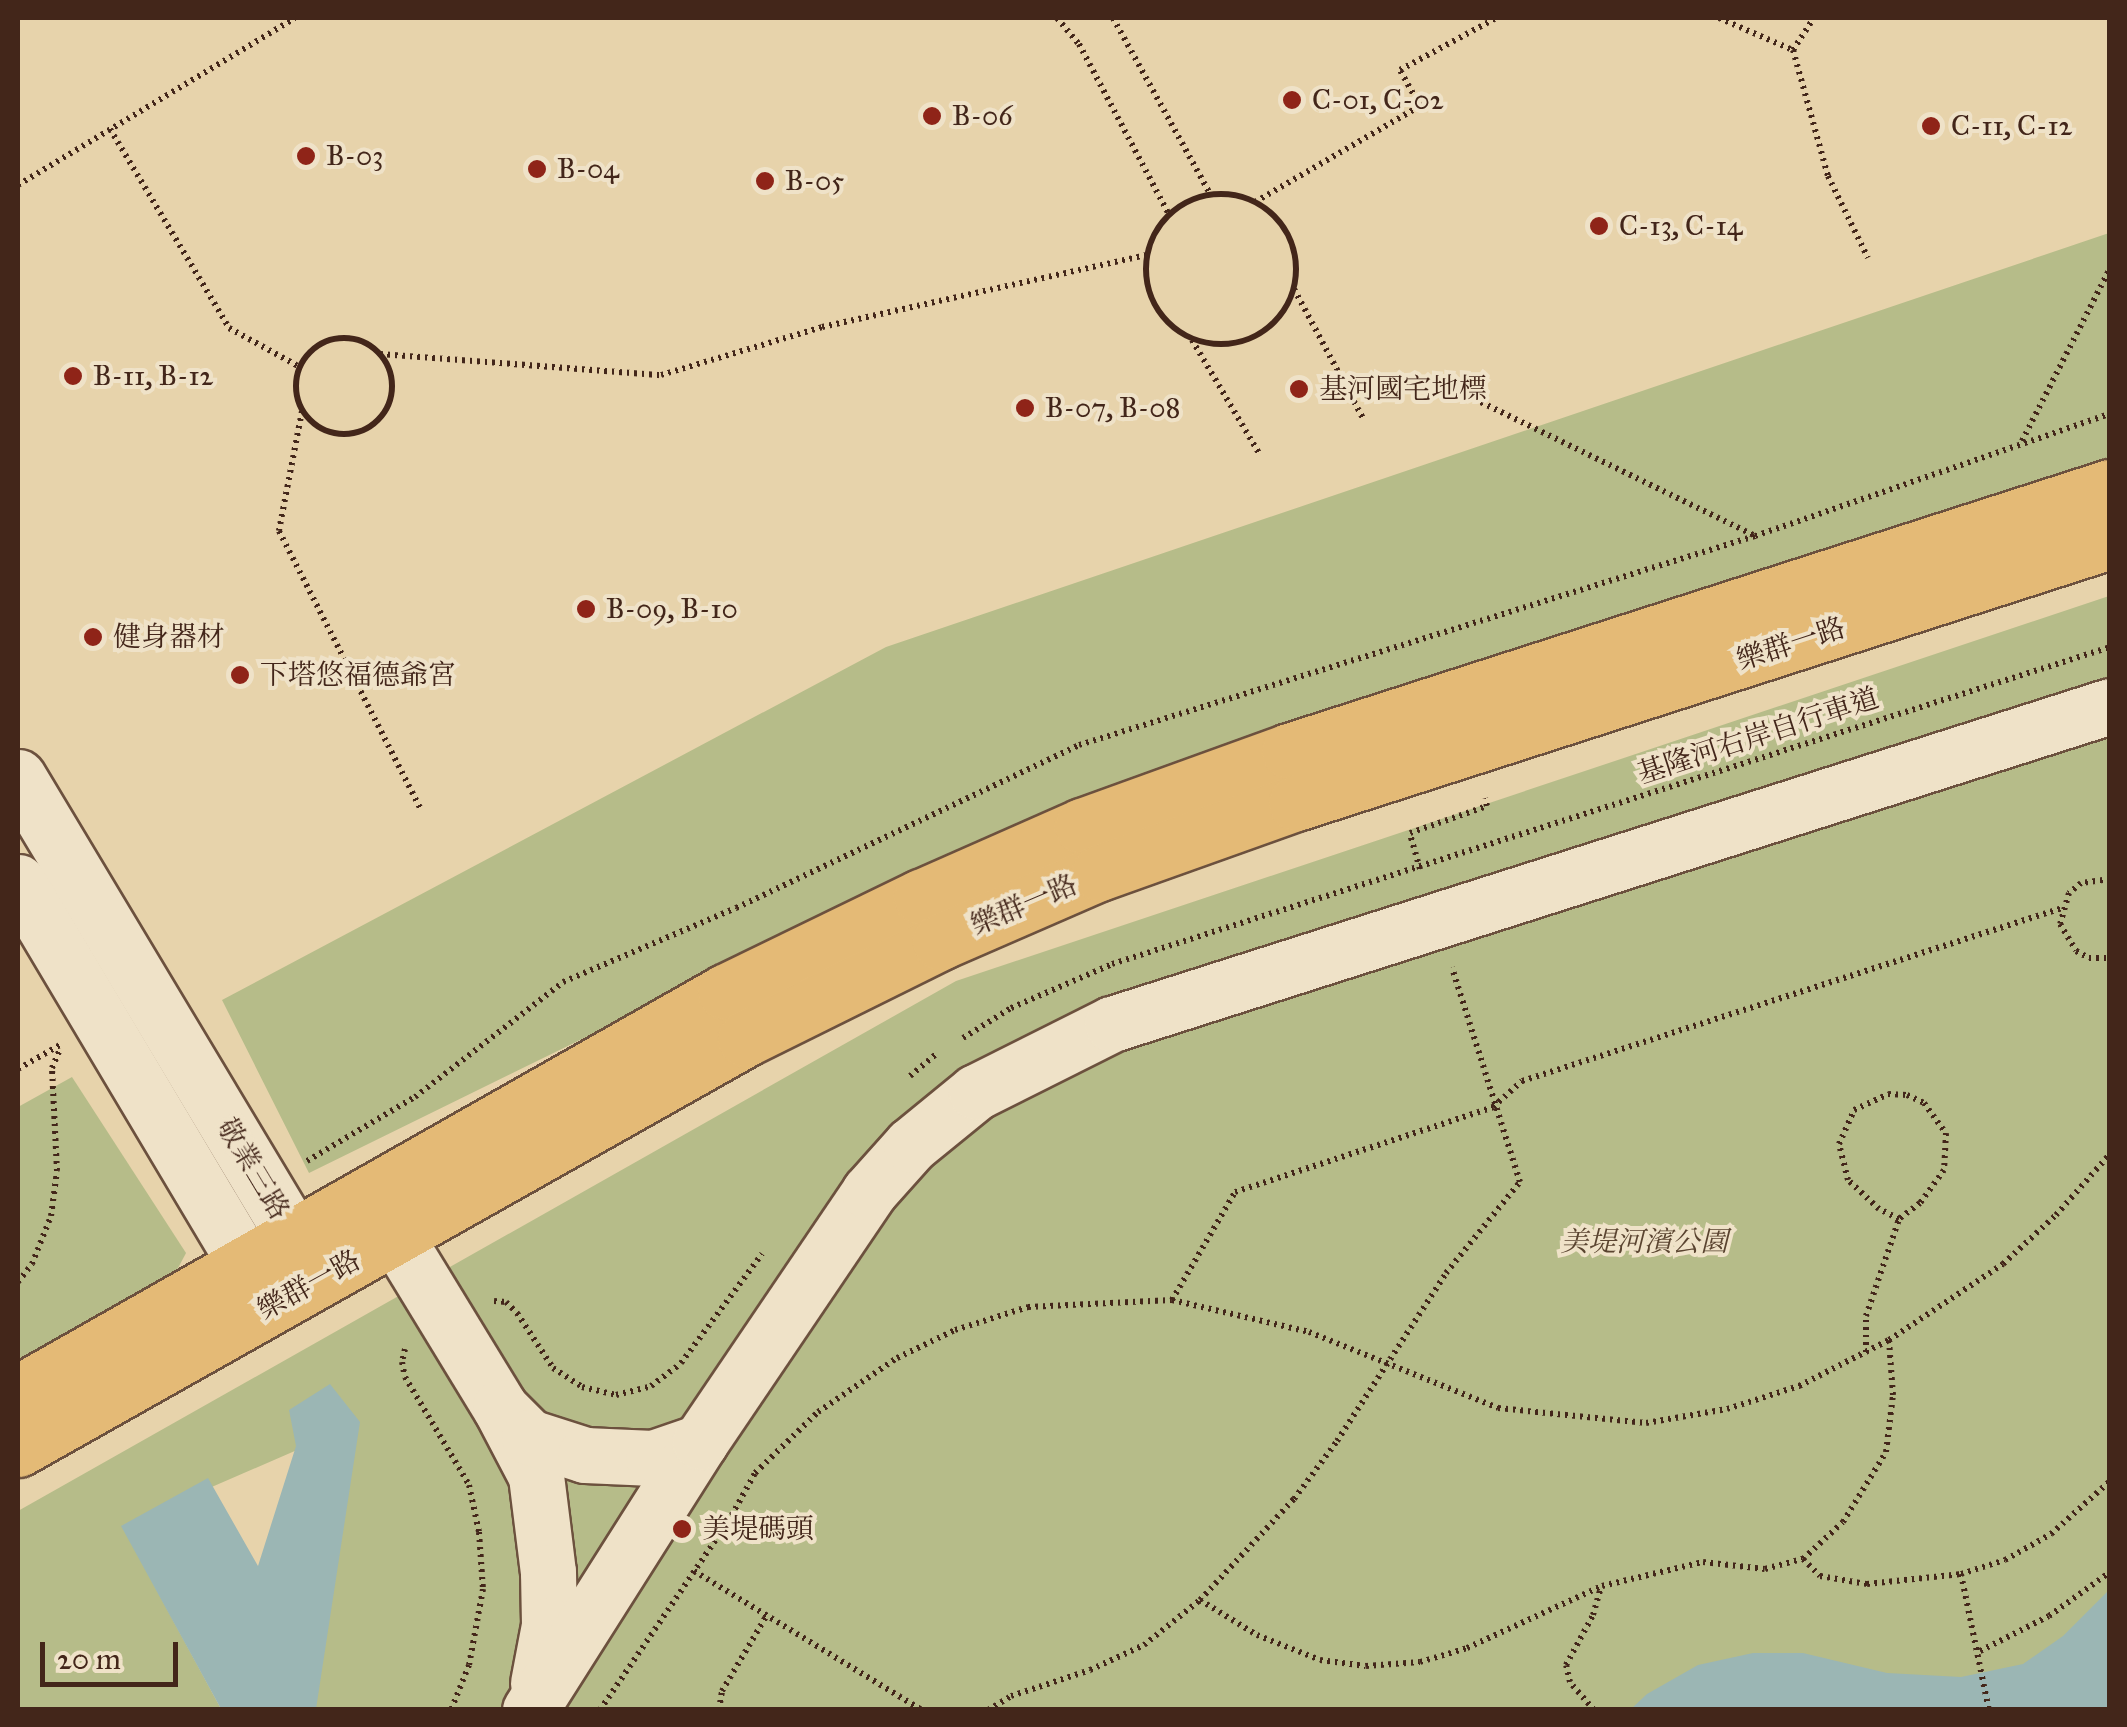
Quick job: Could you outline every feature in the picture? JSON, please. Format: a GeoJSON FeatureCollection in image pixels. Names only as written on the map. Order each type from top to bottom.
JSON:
{"type":"FeatureCollection","features":[{"type":"Feature","properties":{"kind":"main road","name":"樂群一路"},"geometry":{"type":"LineString","coordinates":[[18,1450],[294,1293],[383,1215],[725,992],[922,896],[1082,826],[1308,745],[2110,487]]}},
{"type":"Feature","properties":{"kind":"main road","name":"樂群一路"},"geometry":{"type":"LineString","coordinates":[[18,1392],[294,1237],[383,1215],[940,942],[1099,873],[1315,797],[2110,541]]}},
{"type":"Feature","properties":{"kind":"street"},"geometry":{"type":"LineString","coordinates":[[531,1708],[700,1442],[869,1192],[911,1144],[976,1092],[1112,1024],[2110,706]]}},
{"type":"Feature","properties":{"kind":"street","name":"敬業三路"},"geometry":{"type":"LineString","coordinates":[[18,777],[294,1237],[294,1293]]}},
{"type":"Feature","properties":{"kind":"street","name":"敬業三路"},"geometry":{"type":"LineString","coordinates":[[18,882],[246,1264],[294,1293]]}},
{"type":"Feature","properties":{"kind":"street"},"geometry":{"type":"LineString","coordinates":[[383,1215],[500,1407],[536,1476],[550,1625],[531,1708]]}},
{"type":"Feature","properties":{"kind":"street"},"geometry":{"type":"LineString","coordinates":[[500,1407],[530,1437],[585,1456],[654,1458],[700,1442]]}},
{"type":"Feature","properties":{"kind":"path"},"geometry":{"type":"LineString","coordinates":[[18,185],[295,18]]}},
{"type":"Feature","properties":{"kind":"path"},"geometry":{"type":"LineString","coordinates":[[1058,18],[1079,44],[1169,215]]}},
{"type":"Feature","properties":{"kind":"path"},"geometry":{"type":"LineString","coordinates":[[1113,18],[1210,194]]}},
{"type":"Feature","properties":{"kind":"path"},"geometry":{"type":"LineString","coordinates":[[1255,202],[1420,106],[1400,70],[1496,18]]}},
{"type":"Feature","properties":{"kind":"path"},"geometry":{"type":"LineString","coordinates":[[1719,18],[1793,50]]}},
{"type":"Feature","properties":{"kind":"path"},"geometry":{"type":"LineString","coordinates":[[1814,18],[1793,50],[1828,176],[1868,258]]}},
{"type":"Feature","properties":{"kind":"path"},"geometry":{"type":"LineString","coordinates":[[110,130],[229,328],[300,367]]}},
{"type":"Feature","properties":{"kind":"path"},"geometry":{"type":"LineString","coordinates":[[1210,194],[1233,194],[1255,202],[1275,217],[1290,237],[1296,262],[1294,288],[1283,311],[1265,330],[1242,341],[1216,344],[1192,338],[1170,325],[1154,304],[1146,280],[1147,255],[1155,233],[1169,215],[1210,194]]}},
{"type":"Feature","properties":{"kind":"path"},"geometry":{"type":"LineString","coordinates":[[420,808],[280,531],[302,411],[296,382],[300,367],[320,344],[335,338],[352,338],[380,354],[661,375],[822,327],[1147,255]]}},
{"type":"Feature","properties":{"kind":"path"},"geometry":{"type":"LineString","coordinates":[[2022,442],[2110,268]]}},
{"type":"Feature","properties":{"kind":"path"},"geometry":{"type":"LineString","coordinates":[[1294,288],[1363,418]]}},
{"type":"Feature","properties":{"kind":"path"},"geometry":{"type":"LineString","coordinates":[[1192,338],[1260,455]]}},
{"type":"Feature","properties":{"kind":"path"},"geometry":{"type":"LineString","coordinates":[[302,411],[326,430],[356,432],[370,427],[390,401],[392,384],[380,354]]}},
{"type":"Feature","properties":{"kind":"path"},"geometry":{"type":"LineString","coordinates":[[1454,390],[1755,536]]}},
{"type":"Feature","properties":{"kind":"path","name":"基隆河右岸自行車道"},"geometry":{"type":"LineString","coordinates":[[1420,868],[2110,646]]}},
{"type":"Feature","properties":{"kind":"path"},"geometry":{"type":"LineString","coordinates":[[1423,879],[1410,833],[1486,802]]}},
{"type":"Feature","properties":{"kind":"path"},"geometry":{"type":"LineString","coordinates":[[2110,879],[2081,883],[2062,908],[2060,924],[2076,951],[2090,958],[2110,958]]}},
{"type":"Feature","properties":{"kind":"path"},"geometry":{"type":"LineString","coordinates":[[1172,1300],[1236,1192],[1492,1107],[1522,1080],[2062,908]]}},
{"type":"Feature","properties":{"kind":"path"},"geometry":{"type":"LineString","coordinates":[[988,1710],[1011,1696],[1090,1670],[1144,1645],[1200,1600],[1294,1499],[1446,1274],[1520,1182],[1492,1107],[1448,958]]}},
{"type":"Feature","properties":{"kind":"path"},"geometry":{"type":"LineString","coordinates":[[18,1069],[62,1044],[52,1068],[57,1171],[51,1216],[32,1264],[18,1282]]}},
{"type":"Feature","properties":{"kind":"path"},"geometry":{"type":"LineString","coordinates":[[1866,1352],[1866,1316],[1899,1219],[1920,1203],[1944,1170],[1946,1133],[1924,1103],[1906,1095],[1888,1094],[1870,1098],[1854,1110],[1838,1144],[1848,1180],[1878,1209],[1899,1219]]}},
{"type":"Feature","properties":{"kind":"path"},"geometry":{"type":"LineString","coordinates":[[600,1710],[755,1473],[818,1412],[897,1358],[955,1330],[1028,1307],[1172,1300],[1309,1332],[1498,1408],[1646,1423],[1727,1409],[1781,1392],[1889,1340],[2003,1264],[2056,1215],[2110,1154]]}},
{"type":"Feature","properties":{"kind":"path"},"geometry":{"type":"LineString","coordinates":[[1200,1600],[1257,1635],[1304,1654],[1366,1666],[1420,1662],[1467,1648],[1602,1586],[1703,1562],[1765,1569],[1803,1559],[1843,1522],[1886,1452],[1893,1396],[1889,1340]]}},
{"type":"Feature","properties":{"kind":"path"},"geometry":{"type":"LineString","coordinates":[[1803,1559],[1820,1576],[1868,1584],[1961,1574],[2005,1560],[2052,1534],[2110,1481]]}},
{"type":"Feature","properties":{"kind":"path"},"geometry":{"type":"LineString","coordinates":[[694,1571],[922,1710]]}},
{"type":"Feature","properties":{"kind":"path"},"geometry":{"type":"LineString","coordinates":[[1980,1651],[2049,1616],[2110,1572]]}},
{"type":"Feature","properties":{"kind":"path"},"geometry":{"type":"LineString","coordinates":[[1961,1574],[1980,1651],[1989,1710]]}},
{"type":"Feature","properties":{"kind":"path"},"geometry":{"type":"LineString","coordinates":[[1594,1710],[1570,1682],[1566,1665],[1593,1615],[1602,1586]]}},
{"type":"Feature","properties":{"kind":"path"},"geometry":{"type":"LineString","coordinates":[[718,1710],[722,1691],[767,1615]]}},
{"type":"Feature","properties":{"kind":"green space"},"geometry":{"type":"Polygon","coordinates":[[[2109,233],[2109,464],[1012,828],[309,1173],[222,1000],[886,647],[2109,233]]]}},
{"type":"Feature","properties":{"kind":"green space","name":"美堤河濱公園"},"geometry":{"type":"Polygon","coordinates":[[[2109,596],[2109,1709],[309,1709],[359,1423],[122,1526],[221,1709],[18,1709],[18,1511],[956,981],[2109,596]]]}},
{"type":"Feature","properties":{"kind":"green space"},"geometry":{"type":"Polygon","coordinates":[[[72,1077],[186,1253],[168,1287],[18,1374],[18,1107],[72,1077]]]}},
{"type":"Feature","properties":{"kind":"water"},"geometry":{"type":"Polygon","coordinates":[[[330,1384],[360,1422],[316,1709],[221,1709],[121,1526],[208,1478],[258,1566],[296,1446],[289,1410],[330,1384]]]}},
{"type":"Feature","properties":{"kind":"water"},"geometry":{"type":"Polygon","coordinates":[[[2109,1590],[2109,1709],[1631,1709],[1647,1694],[1698,1665],[1753,1653],[1803,1653],[1887,1673],[1961,1677],[2023,1664],[2063,1636],[2109,1590]]]}},
{"type":"Feature","properties":{"kind":"place","name":"C-01, C-02"},"geometry":{"type":"Point","coordinates":[1292,100]}},
{"type":"Feature","properties":{"kind":"place","name":"B-06"},"geometry":{"type":"Point","coordinates":[932,116]}},
{"type":"Feature","properties":{"kind":"place","name":"C-11, C-12"},"geometry":{"type":"Point","coordinates":[1931,126]}},
{"type":"Feature","properties":{"kind":"place","name":"B-03"},"geometry":{"type":"Point","coordinates":[306,156]}},
{"type":"Feature","properties":{"kind":"place","name":"B-04"},"geometry":{"type":"Point","coordinates":[537,169]}},
{"type":"Feature","properties":{"kind":"place","name":"B-05"},"geometry":{"type":"Point","coordinates":[765,181]}},
{"type":"Feature","properties":{"kind":"place","name":"C-13, C-14"},"geometry":{"type":"Point","coordinates":[1599,226]}},
{"type":"Feature","properties":{"kind":"place","name":"B-11, B-12"},"geometry":{"type":"Point","coordinates":[73,376]}},
{"type":"Feature","properties":{"kind":"place","name":"基河國宅地標"},"geometry":{"type":"Point","coordinates":[1299,389]}},
{"type":"Feature","properties":{"kind":"place","name":"B-07, B-08"},"geometry":{"type":"Point","coordinates":[1025,408]}},
{"type":"Feature","properties":{"kind":"place","name":"B-09, B-10"},"geometry":{"type":"Point","coordinates":[586,609]}},
{"type":"Feature","properties":{"kind":"place","name":"健身器材"},"geometry":{"type":"Point","coordinates":[93,637]}},
{"type":"Feature","properties":{"kind":"place","name":"下塔悠福德爺宮"},"geometry":{"type":"Point","coordinates":[240,675]}},
{"type":"Feature","properties":{"kind":"place","name":"美堤碼頭"},"geometry":{"type":"Point","coordinates":[682,1529]}}]}
